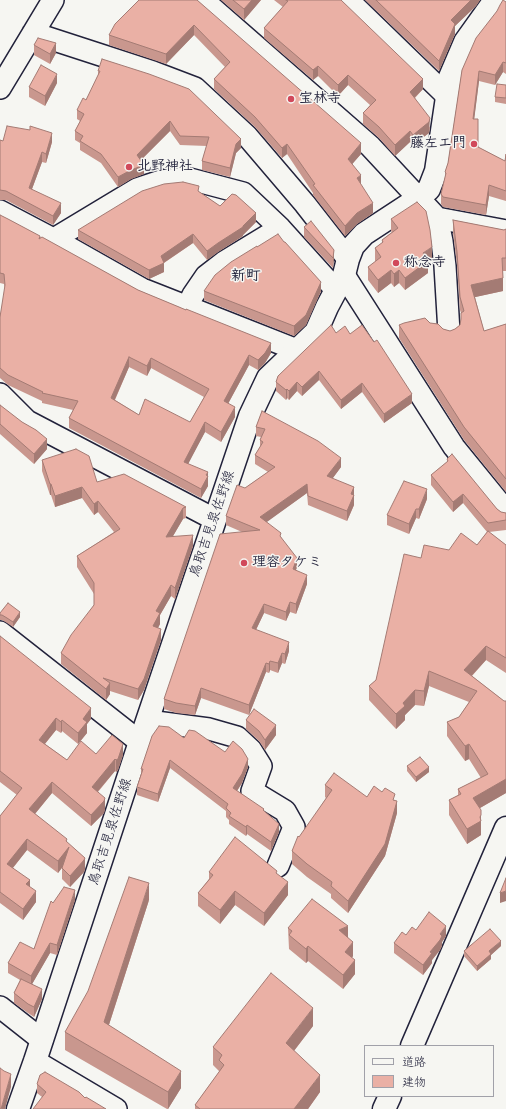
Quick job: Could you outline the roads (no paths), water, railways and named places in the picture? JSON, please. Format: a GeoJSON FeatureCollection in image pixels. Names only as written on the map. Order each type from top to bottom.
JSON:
{"type":"FeatureCollection","features":[{"type":"Feature","properties":{"kind":"main road","name":"鳥取吉見泉佐野線"},"geometry":{"type":"LineString","coordinates":[[18,1109],[214,519],[250,416],[268,378],[316,332],[343,275],[353,246],[364,234],[419,198],[429,189],[436,171],[446,95],[450,77],[465,42],[495,0]]}},
{"type":"Feature","properties":{"kind":"main road"},"geometry":{"type":"LineString","coordinates":[[412,1045],[506,828]]}},
{"type":"Feature","properties":{"kind":"main road"},"geometry":{"type":"LineString","coordinates":[[384,1109],[390,1097]]}},
{"type":"Feature","properties":{"kind":"street"},"geometry":{"type":"LineString","coordinates":[[0,88],[53,0]]}},
{"type":"Feature","properties":{"kind":"street"},"geometry":{"type":"LineString","coordinates":[[203,0],[370,146],[437,218],[445,266],[448,332]]}},
{"type":"Feature","properties":{"kind":"street"},"geometry":{"type":"LineString","coordinates":[[348,0],[446,95]]}},
{"type":"Feature","properties":{"kind":"street"},"geometry":{"type":"LineString","coordinates":[[33,33],[153,72],[196,88],[247,136],[305,204],[343,275],[454,447],[506,510]]}},
{"type":"Feature","properties":{"kind":"street"},"geometry":{"type":"LineString","coordinates":[[54,239],[137,189],[161,181],[186,178],[243,193],[280,228],[343,275]]}},
{"type":"Feature","properties":{"kind":"street"},"geometry":{"type":"LineString","coordinates":[[0,211],[54,239],[142,289],[296,350]]}},
{"type":"Feature","properties":{"kind":"street"},"geometry":{"type":"LineString","coordinates":[[437,218],[506,231]]}},
{"type":"Feature","properties":{"kind":"street"},"geometry":{"type":"LineString","coordinates":[[187,307],[206,276],[224,262],[280,228]]}},
{"type":"Feature","properties":{"kind":"street"},"geometry":{"type":"LineString","coordinates":[[0,394],[27,421],[214,519]]}},
{"type":"Feature","properties":{"kind":"street"},"geometry":{"type":"LineString","coordinates":[[2,637],[140,742]]}},
{"type":"Feature","properties":{"kind":"street"},"geometry":{"type":"LineString","coordinates":[[148,721],[209,729],[237,737],[251,750],[261,766],[252,791],[285,810],[294,827],[278,866]]}},
{"type":"Feature","properties":{"kind":"street"},"geometry":{"type":"LineString","coordinates":[[0,1007],[42,1040]]}},
{"type":"Feature","properties":{"kind":"street"},"geometry":{"type":"LineString","coordinates":[[35,1061],[116,1109]]}},
{"type":"Feature","properties":{"kind":"place","name":"宝林寺"},"geometry":{"type":"Point","coordinates":[291,99]}},
{"type":"Feature","properties":{"kind":"place","name":"藤左エ門"},"geometry":{"type":"Point","coordinates":[474,144]}},
{"type":"Feature","properties":{"kind":"place","name":"北野神社"},"geometry":{"type":"Point","coordinates":[129,167]}},
{"type":"Feature","properties":{"kind":"place","name":"称念寺"},"geometry":{"type":"Point","coordinates":[396,263]}},
{"type":"Feature","properties":{"kind":"place","name":"理容タケミ"},"geometry":{"type":"Point","coordinates":[244,563]}},
{"type":"Feature","properties":{"kind":"district","name":"新町"},"geometry":{"type":"Point","coordinates":[246,277]}}]}
